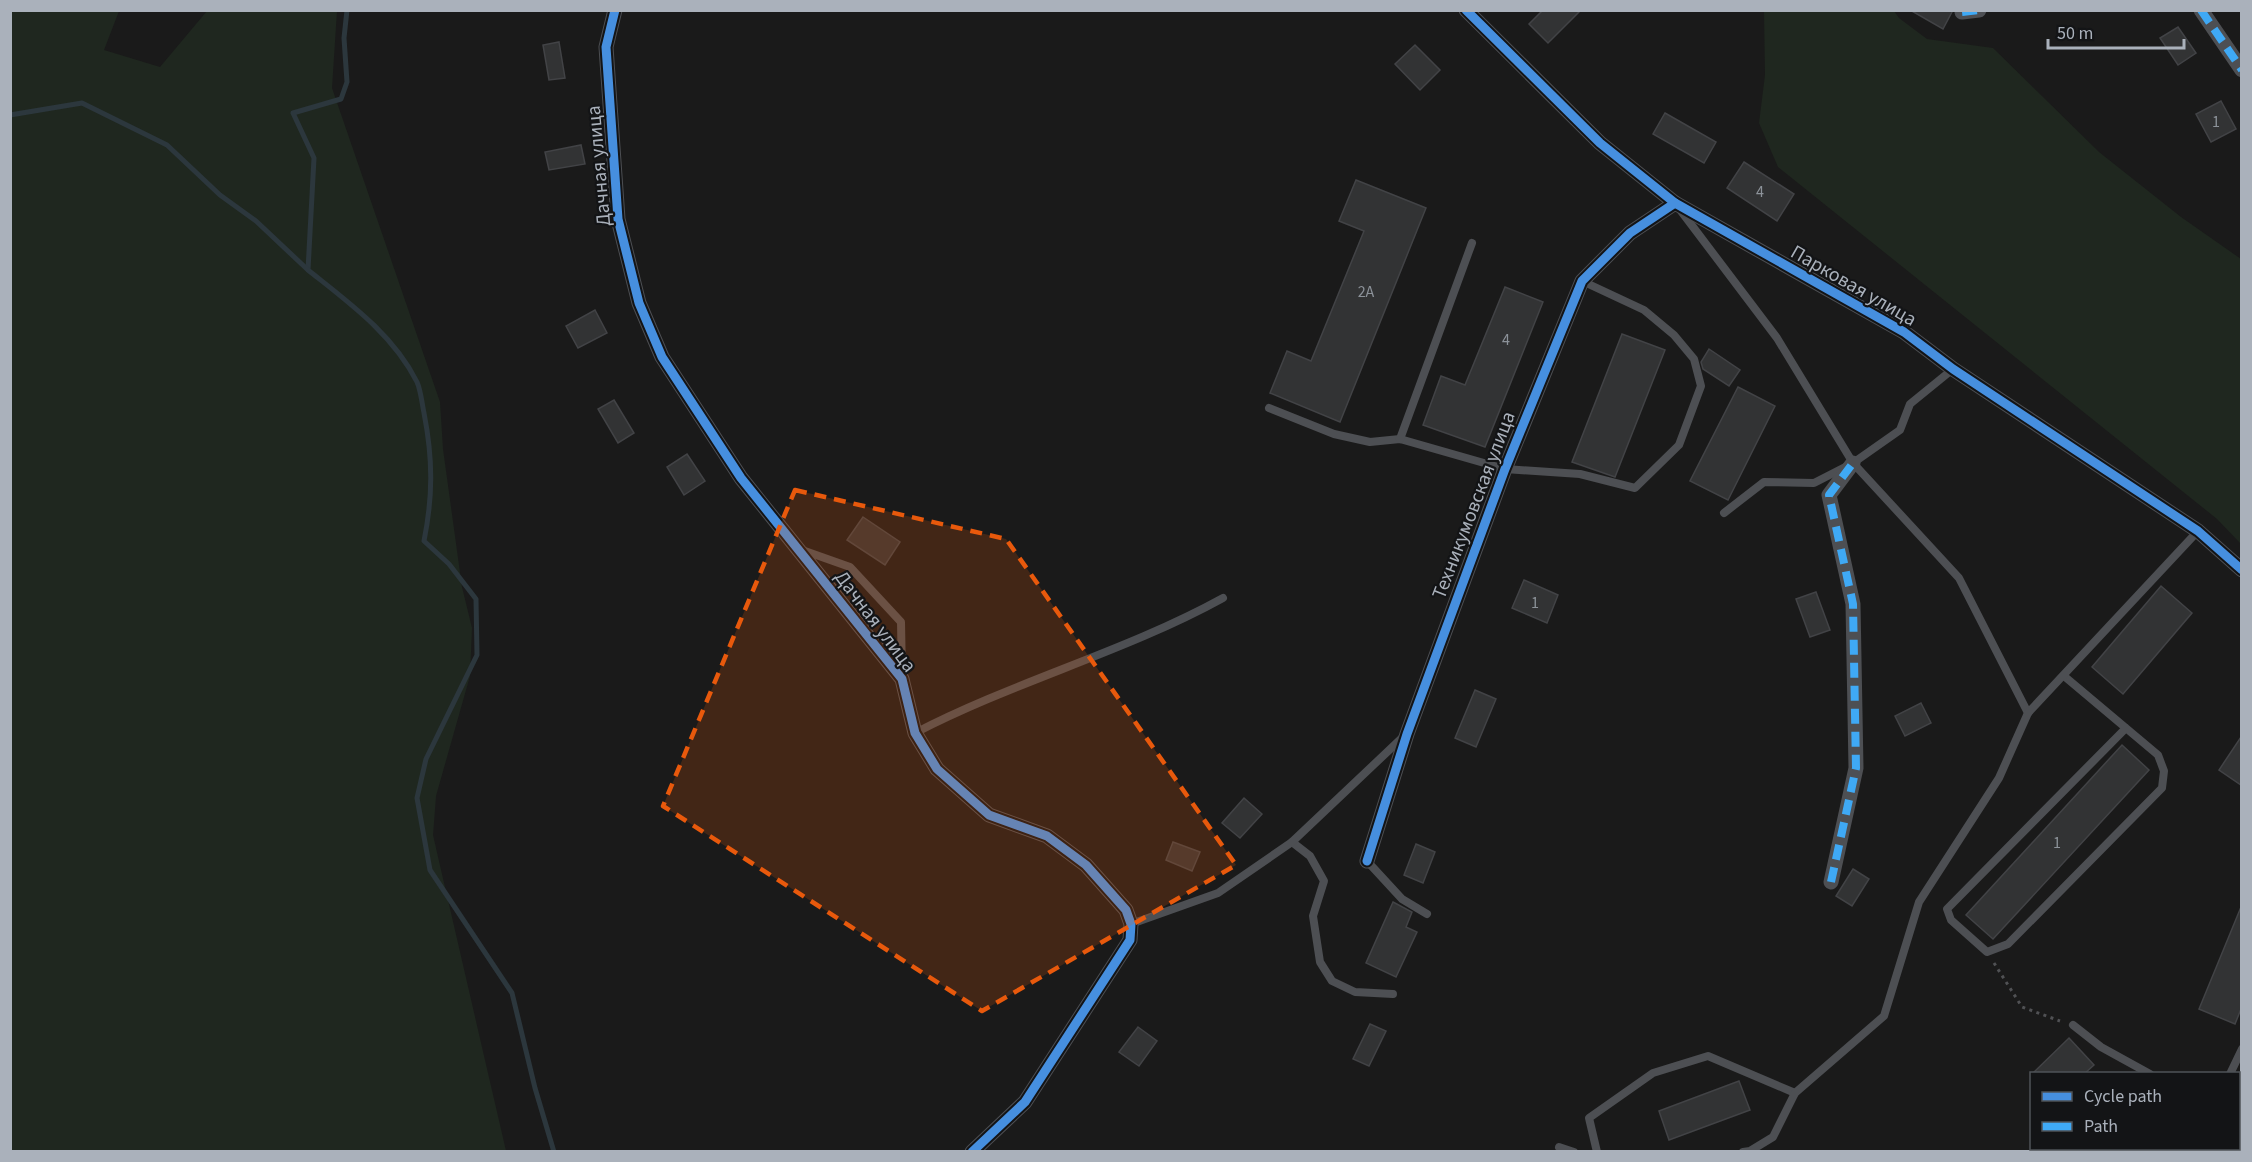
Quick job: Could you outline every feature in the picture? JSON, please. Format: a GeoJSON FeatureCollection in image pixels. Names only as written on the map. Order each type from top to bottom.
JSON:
{"type":"FeatureCollection","features":[{"type":"Feature","properties":{"kind":"street","name":"Дачная улица"},"geometry":{"type":"LineString","coordinates":[[615,10],[606,47],[618,219],[639,303],[662,357],[741,478],[902,678],[915,733],[937,769],[989,815],[1047,836],[1086,865],[1126,910],[1131,924]]}},
{"type":"Feature","properties":{"kind":"street","name":"Парковая улица"},"geometry":{"type":"LineString","coordinates":[[1466,10],[1600,143],[1675,203],[1904,332],[1953,369],[2198,531],[2241,570]]}},
{"type":"Feature","properties":{"kind":"street"},"geometry":{"type":"LineString","coordinates":[[1962,12],[1979,10]]}},
{"type":"Feature","properties":{"kind":"street"},"geometry":{"type":"LineString","coordinates":[[2201,10],[2241,70]]}},
{"type":"Feature","properties":{"kind":"street","name":"Техникумовская улица"},"geometry":{"type":"LineString","coordinates":[[1366,861],[1407,734],[1505,470],[1582,281],[1630,233],[1675,203]]}},
{"type":"Feature","properties":{"kind":"street"},"geometry":{"type":"LineString","coordinates":[[1831,882],[1856,768],[1853,604],[1829,495],[1852,463]]}},
{"type":"Feature","properties":{"kind":"street"},"geometry":{"type":"LineString","coordinates":[[972,1152],[1025,1102],[1130,940],[1131,924]]}},
{"type":"Feature","properties":{"kind":"lane"},"geometry":{"type":"LineString","coordinates":[[606,47],[609,10]]}},
{"type":"Feature","properties":{"kind":"lane"},"geometry":{"type":"LineString","coordinates":[[1675,203],[1777,338],[1852,463],[1959,578],[2028,713]]}},
{"type":"Feature","properties":{"kind":"lane"},"geometry":{"type":"LineString","coordinates":[[1400,439],[1472,243]]}},
{"type":"Feature","properties":{"kind":"lane"},"geometry":{"type":"LineString","coordinates":[[1269,408],[1334,434],[1370,442],[1400,439],[1505,470],[1580,474],[1635,488],[1679,445],[1701,386],[1694,359],[1674,335],[1644,310],[1582,281]]}},
{"type":"Feature","properties":{"kind":"lane"},"geometry":{"type":"LineString","coordinates":[[1724,513],[1764,482],[1814,483],[1852,463],[1900,430],[1910,404],[1953,369]]}},
{"type":"Feature","properties":{"kind":"lane"},"geometry":{"type":"LineString","coordinates":[[1743,1152],[1750,1151],[1773,1137],[1795,1093],[1884,1016],[1919,902],[1999,778],[2028,713],[2198,531]]}},
{"type":"Feature","properties":{"kind":"lane"},"geometry":{"type":"LineString","coordinates":[[797,548],[850,567],[901,622],[902,678]]}},
{"type":"Feature","properties":{"kind":"lane"},"geometry":{"type":"LineString","coordinates":[[915,733],[963,708],[1177,623],[1223,598]]}},
{"type":"Feature","properties":{"kind":"lane"},"geometry":{"type":"LineString","coordinates":[[2064,676],[2126,728],[2158,755],[2164,771],[2162,788],[2008,944],[1987,952],[1951,920],[1947,909],[2126,728]]}},
{"type":"Feature","properties":{"kind":"lane"},"geometry":{"type":"LineString","coordinates":[[1131,924],[1218,893],[1292,842],[1407,734]]}},
{"type":"Feature","properties":{"kind":"lane"},"geometry":{"type":"LineString","coordinates":[[1292,842],[1310,856],[1324,881],[1313,916],[1320,962],[1332,981],[1355,992],[1393,994]]}},
{"type":"Feature","properties":{"kind":"lane"},"geometry":{"type":"LineString","coordinates":[[1366,861],[1402,899],[1427,914]]}},
{"type":"Feature","properties":{"kind":"lane"},"geometry":{"type":"LineString","coordinates":[[2073,1025],[2101,1047],[2146,1072]]}},
{"type":"Feature","properties":{"kind":"lane"},"geometry":{"type":"LineString","coordinates":[[2231,1072],[2241,1048]]}},
{"type":"Feature","properties":{"kind":"lane"},"geometry":{"type":"LineString","coordinates":[[1597,1152],[1589,1118],[1653,1073],[1708,1056],[1795,1093]]}},
{"type":"Feature","properties":{"kind":"lane"},"geometry":{"type":"LineString","coordinates":[[1559,1147],[1574,1152]]}},
{"type":"Feature","properties":{"kind":"path"},"geometry":{"type":"LineString","coordinates":[[1987,952],[2022,1007],[2073,1025]]}},
{"type":"Feature","properties":{"kind":"highlighted area"},"geometry":{"type":"Polygon","coordinates":[[[795,490],[1006,539],[1236,865],[982,1011],[663,806],[795,490]]]}},
{"type":"Feature","properties":{"kind":"shaded area"},"geometry":{"type":"Polygon","coordinates":[[[10,11],[119,11],[104,50],[160,67],[207,11],[337,11],[332,88],[440,402],[443,449],[462,587],[472,628],[470,676],[436,796],[433,835],[506,1151],[11,1151],[10,11]]]}},
{"type":"Feature","properties":{"kind":"shaded area"},"geometry":{"type":"Polygon","coordinates":[[[1764,11],[1894,11],[1899,18],[1927,39],[1993,48],[2099,152],[2181,217],[2241,259],[2241,544],[2217,519],[1778,167],[1759,123],[1765,75],[1764,11]]]}},
{"type":"Feature","properties":{"kind":"building"},"geometry":{"type":"Polygon","coordinates":[[[1543,10],[1581,10],[1548,43],[1529,24],[1543,10]]]}},
{"type":"Feature","properties":{"kind":"building"},"geometry":{"type":"Polygon","coordinates":[[[1910,10],[1953,10],[1943,29],[1910,10]]]}},
{"type":"Feature","properties":{"kind":"building"},"geometry":{"type":"Polygon","coordinates":[[[2178,27],[2196,53],[2178,65],[2160,38],[2178,27]]]}},
{"type":"Feature","properties":{"kind":"building"},"geometry":{"type":"Polygon","coordinates":[[[559,42],[565,78],[549,80],[543,45],[559,42]]]}},
{"type":"Feature","properties":{"kind":"building"},"geometry":{"type":"Polygon","coordinates":[[[1415,45],[1440,70],[1420,90],[1395,64],[1415,45]]]}},
{"type":"Feature","properties":{"kind":"building"},"geometry":{"type":"Polygon","coordinates":[[[2221,101],[2236,129],[2211,142],[2196,114],[2221,101]]]}},
{"type":"Feature","properties":{"kind":"building"},"geometry":{"type":"Polygon","coordinates":[[[1665,113],[1716,142],[1704,163],[1653,134],[1665,113]]]}},
{"type":"Feature","properties":{"kind":"building"},"geometry":{"type":"Polygon","coordinates":[[[581,145],[585,164],[549,170],[545,152],[581,145]]]}},
{"type":"Feature","properties":{"kind":"building"},"geometry":{"type":"Polygon","coordinates":[[[1744,162],[1794,194],[1777,221],[1727,188],[1744,162]]]}},
{"type":"Feature","properties":{"kind":"building"},"geometry":{"type":"Polygon","coordinates":[[[1356,180],[1426,208],[1340,422],[1270,393],[1287,351],[1311,361],[1364,231],[1339,221],[1356,180]]]}},
{"type":"Feature","properties":{"kind":"building"},"geometry":{"type":"Polygon","coordinates":[[[1505,287],[1543,302],[1485,447],[1423,425],[1441,376],[1465,385],[1505,287]]]}},
{"type":"Feature","properties":{"kind":"building"},"geometry":{"type":"Polygon","coordinates":[[[595,310],[607,333],[578,348],[566,326],[595,310]]]}},
{"type":"Feature","properties":{"kind":"building"},"geometry":{"type":"Polygon","coordinates":[[[1622,334],[1665,350],[1615,477],[1572,462],[1622,334]]]}},
{"type":"Feature","properties":{"kind":"building"},"geometry":{"type":"Polygon","coordinates":[[[1709,349],[1740,370],[1729,386],[1703,369],[1701,362],[1709,349]]]}},
{"type":"Feature","properties":{"kind":"building"},"geometry":{"type":"Polygon","coordinates":[[[1738,387],[1775,406],[1728,500],[1690,481],[1738,387]]]}},
{"type":"Feature","properties":{"kind":"building"},"geometry":{"type":"Polygon","coordinates":[[[614,400],[634,433],[618,443],[598,409],[614,400]]]}},
{"type":"Feature","properties":{"kind":"building"},"geometry":{"type":"Polygon","coordinates":[[[687,454],[705,481],[684,495],[667,467],[687,454]]]}},
{"type":"Feature","properties":{"kind":"building"},"geometry":{"type":"Polygon","coordinates":[[[863,517],[900,542],[885,565],[847,540],[863,517]]]}},
{"type":"Feature","properties":{"kind":"building"},"geometry":{"type":"Polygon","coordinates":[[[1524,580],[1558,595],[1547,623],[1512,608],[1524,580]]]}},
{"type":"Feature","properties":{"kind":"building"},"geometry":{"type":"Polygon","coordinates":[[[2161,586],[2192,613],[2123,694],[2092,667],[2161,586]]]}},
{"type":"Feature","properties":{"kind":"building"},"geometry":{"type":"Polygon","coordinates":[[[1816,592],[1830,630],[1810,637],[1796,599],[1816,592]]]}},
{"type":"Feature","properties":{"kind":"building"},"geometry":{"type":"Polygon","coordinates":[[[1475,690],[1496,699],[1476,747],[1455,738],[1475,690]]]}},
{"type":"Feature","properties":{"kind":"building"},"geometry":{"type":"Polygon","coordinates":[[[1921,703],[1931,723],[1905,736],[1895,716],[1921,703]]]}},
{"type":"Feature","properties":{"kind":"building"},"geometry":{"type":"Polygon","coordinates":[[[2241,737],[2241,785],[2219,770],[2241,737]]]}},
{"type":"Feature","properties":{"kind":"building"},"geometry":{"type":"Polygon","coordinates":[[[2122,745],[2149,770],[1993,939],[1966,915],[2122,745]]]}},
{"type":"Feature","properties":{"kind":"building"},"geometry":{"type":"Polygon","coordinates":[[[1244,798],[1262,814],[1240,838],[1222,823],[1244,798]]]}},
{"type":"Feature","properties":{"kind":"building"},"geometry":{"type":"Polygon","coordinates":[[[1173,842],[1200,852],[1192,871],[1166,860],[1173,842]]]}},
{"type":"Feature","properties":{"kind":"building"},"geometry":{"type":"Polygon","coordinates":[[[1416,844],[1435,852],[1423,883],[1404,875],[1416,844]]]}},
{"type":"Feature","properties":{"kind":"building"},"geometry":{"type":"Polygon","coordinates":[[[1853,869],[1869,879],[1852,906],[1836,896],[1853,869]]]}},
{"type":"Feature","properties":{"kind":"building"},"geometry":{"type":"Polygon","coordinates":[[[1393,902],[1412,912],[1406,927],[1417,932],[1396,977],[1366,963],[1393,902]]]}},
{"type":"Feature","properties":{"kind":"building"},"geometry":{"type":"Polygon","coordinates":[[[2241,907],[2241,1009],[2235,1024],[2199,1009],[2241,907]]]}},
{"type":"Feature","properties":{"kind":"building"},"geometry":{"type":"Polygon","coordinates":[[[1370,1024],[1386,1031],[1369,1066],[1353,1059],[1370,1024]]]}},
{"type":"Feature","properties":{"kind":"building"},"geometry":{"type":"Polygon","coordinates":[[[1138,1027],[1157,1041],[1139,1066],[1119,1052],[1138,1027]]]}},
{"type":"Feature","properties":{"kind":"building"},"geometry":{"type":"Polygon","coordinates":[[[2069,1038],[2094,1065],[2086,1072],[2034,1072],[2069,1038]]]}},
{"type":"Feature","properties":{"kind":"building"},"geometry":{"type":"Polygon","coordinates":[[[1739,1081],[1750,1110],[1669,1140],[1659,1111],[1739,1081]]]}},
{"type":"Feature","properties":{"kind":"waterway"},"geometry":{"type":"LineString","coordinates":[[347,10],[344,38],[347,82],[341,99],[293,113],[314,158],[308,270],[383,334],[407,365],[420,389],[430,462],[429,508],[424,541],[449,564],[476,599],[477,655],[426,759],[417,798],[430,870],[512,993],[535,1088],[554,1152]]}},
{"type":"Feature","properties":{"kind":"waterway"},"geometry":{"type":"LineString","coordinates":[[10,115],[82,103],[167,145],[220,195],[256,221],[308,270]]}},
{"type":"Feature","properties":{"kind":"marked path"},"geometry":{"type":"LineString","coordinates":[[1962,12],[1979,10]]}},
{"type":"Feature","properties":{"kind":"marked path"},"geometry":{"type":"LineString","coordinates":[[2201,10],[2242,70]]}},
{"type":"Feature","properties":{"kind":"marked path"},"geometry":{"type":"LineString","coordinates":[[1831,882],[1856,768],[1853,604],[1829,495],[1853,463]]}},
{"type":"Feature","properties":{"kind":"cycle path"},"geometry":{"type":"LineString","coordinates":[[615,10],[606,47],[618,219],[639,303],[662,357],[741,478],[902,679],[915,733],[937,769],[989,815],[1047,836],[1086,865],[1126,910],[1131,924],[1130,940],[1025,1102],[972,1152]]}},
{"type":"Feature","properties":{"kind":"cycle path"},"geometry":{"type":"LineString","coordinates":[[1466,10],[1600,143],[1675,203],[1904,332],[1953,369],[2198,531],[2242,570]]}},
{"type":"Feature","properties":{"kind":"cycle path"},"geometry":{"type":"LineString","coordinates":[[1367,861],[1407,734],[1505,469],[1582,281],[1630,233],[1675,203]]}}]}
